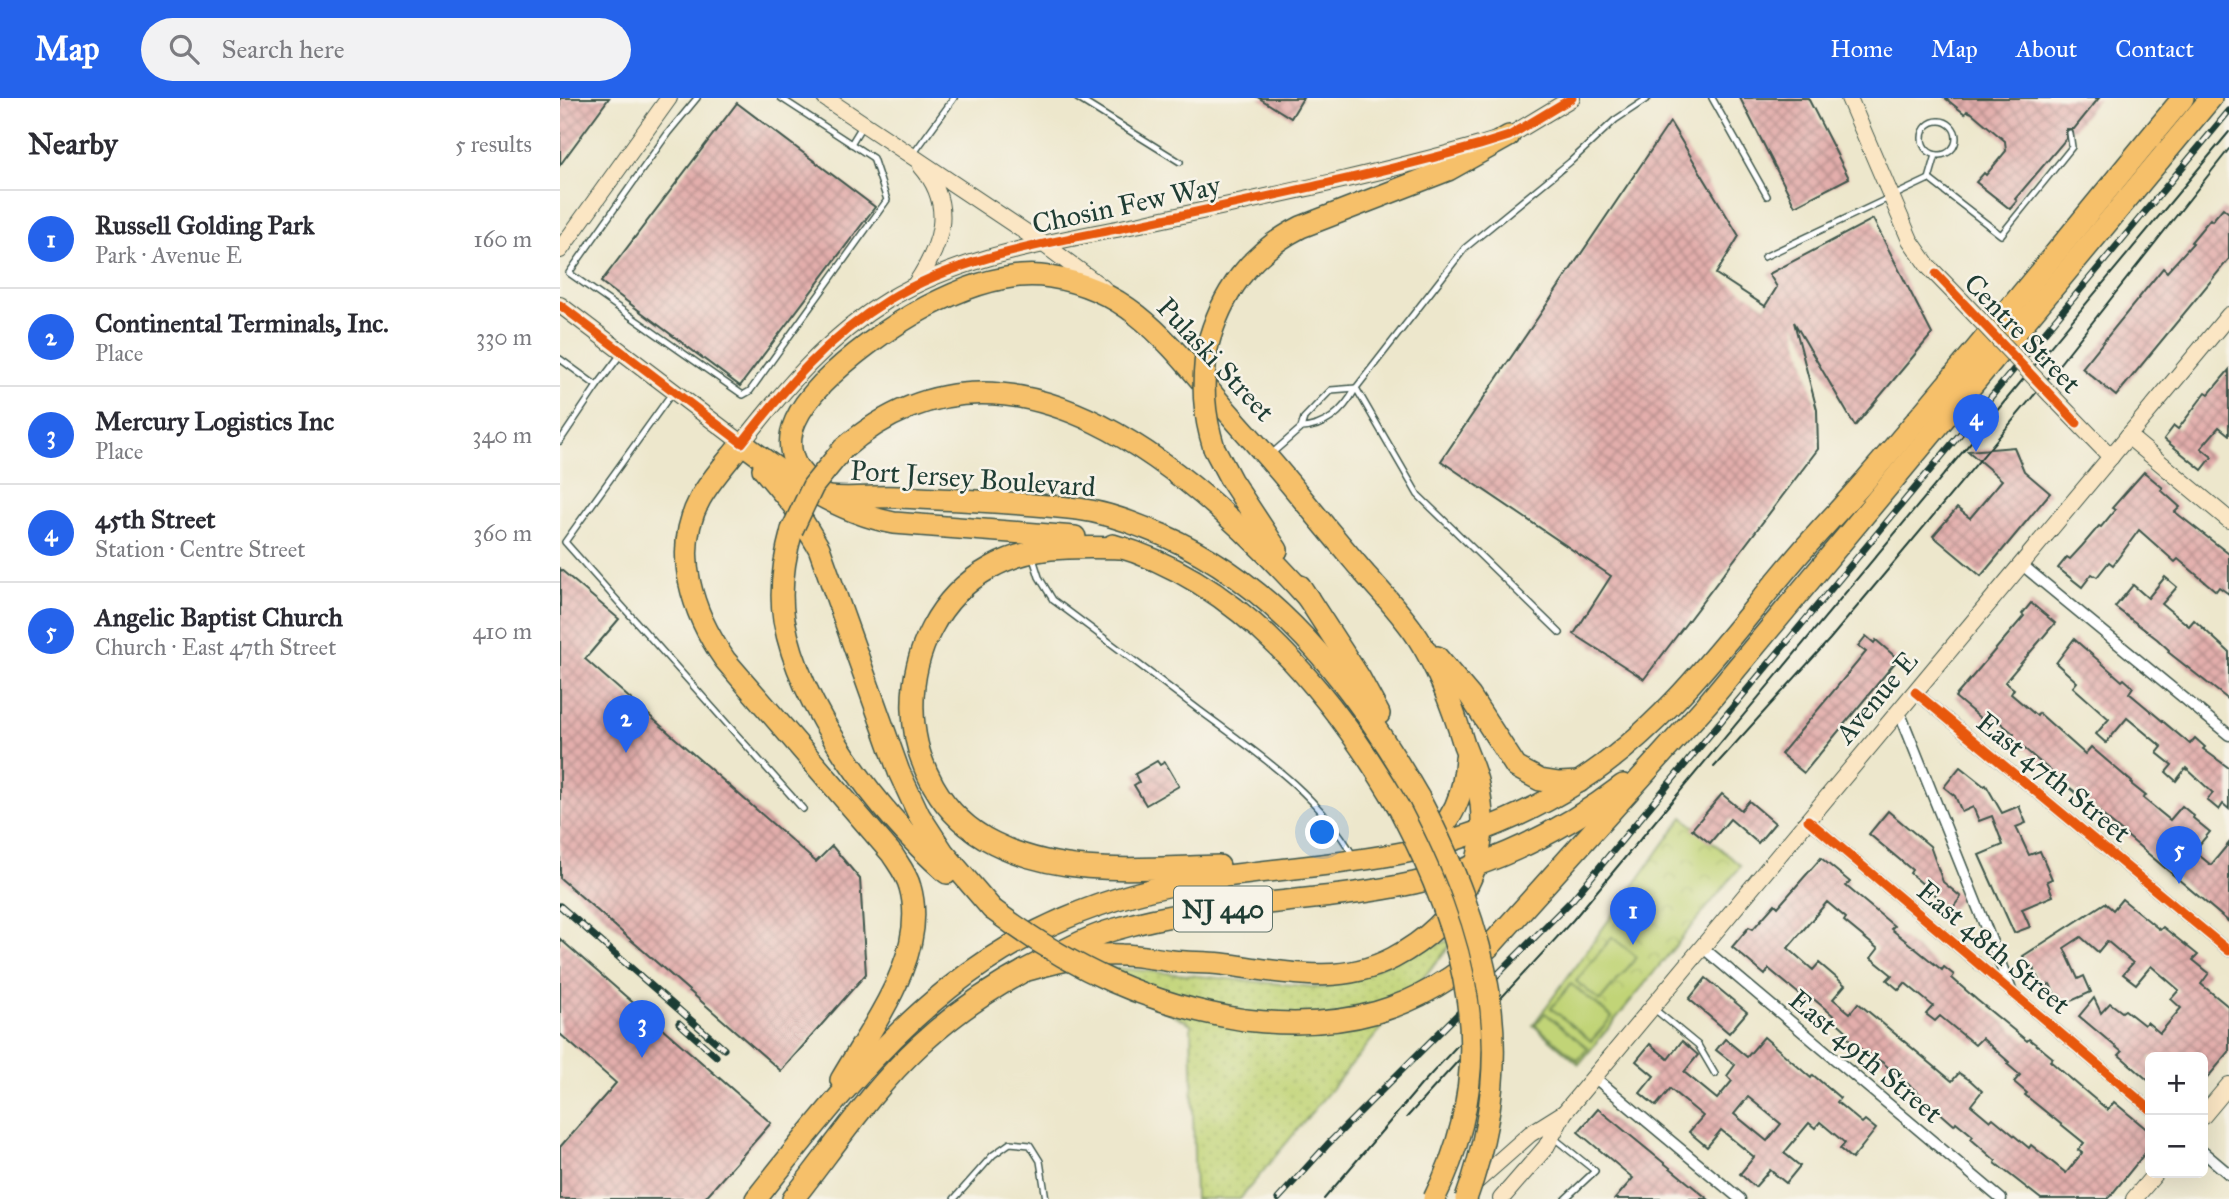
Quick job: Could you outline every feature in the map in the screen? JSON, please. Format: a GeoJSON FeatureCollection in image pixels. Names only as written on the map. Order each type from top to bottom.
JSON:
{"type":"FeatureCollection","features":[{"type":"Feature","properties":{"kind":"highway","name":"NJ 440"},"geometry":{"type":"LineString","coordinates":[[756,1199],[817,1121],[878,1051],[941,993],[985,959],[1039,929],[1106,903],[1174,885],[1406,852],[1482,831],[1547,801],[1580,782],[1649,729],[1871,474],[2183,98]]}},
{"type":"Feature","properties":{"kind":"highway","name":"NJ 440"},"geometry":{"type":"LineString","coordinates":[[793,1199],[874,1094],[921,1044],[972,1003],[1024,971],[1094,937],[1142,922],[1430,879],[1536,840],[1566,824],[1619,788],[1667,748],[1707,704],[2211,98]]}},
{"type":"Feature","properties":{"kind":"highway"},"geometry":{"type":"LineString","coordinates":[[1419,798],[1359,677],[1231,480],[1214,448],[1204,408],[1207,348],[1219,309],[1228,292],[1253,260],[1283,236],[1448,170],[1509,136]]}},
{"type":"Feature","properties":{"kind":"highway"},"geometry":{"type":"LineString","coordinates":[[824,496],[803,474],[794,459],[791,442],[793,424],[804,405],[834,372],[855,353],[901,321],[925,307],[978,286],[1024,275],[1064,279],[1125,304]]}},
{"type":"Feature","properties":{"kind":"highway","name":"Pulaski Street"},"geometry":{"type":"LineString","coordinates":[[1024,971],[1078,957],[1117,954],[1281,973],[1346,973],[1388,961],[1421,940],[1462,897],[1476,864],[1482,831],[1478,788],[1446,691],[1416,635],[1268,456],[1166,340],[1125,304]]}},
{"type":"Feature","properties":{"kind":"highway"},"geometry":{"type":"LineString","coordinates":[[1308,598],[1227,514],[1179,475],[1120,436],[1063,409],[992,393],[946,396],[912,406],[881,420],[843,449],[813,486],[792,530],[783,574],[784,617],[795,662],[813,702],[862,778],[913,840],[950,876],[1037,942],[1111,982],[1163,1002],[1217,1016],[1300,1025],[1356,1019],[1405,1003],[1451,979],[1508,929],[1667,748]]}},
{"type":"Feature","properties":{"kind":"highway"},"geometry":{"type":"LineString","coordinates":[[817,1121],[900,975],[913,939],[914,901],[910,885],[892,854],[726,660],[712,642],[696,607],[687,561],[694,515],[709,486],[742,443],[793,505],[819,548],[899,772],[919,815],[943,852],[992,909]]}},
{"type":"Feature","properties":{"kind":"highway","name":"Port Jersey Boulevard"},"geometry":{"type":"LineString","coordinates":[[742,443],[790,478],[854,513],[894,523],[1049,533],[1124,548],[1193,579],[1235,608],[1264,633],[1339,716],[1361,746],[1399,808],[1446,911],[1466,982],[1472,1029],[1471,1076],[1456,1143],[1434,1199]]}},
{"type":"Feature","properties":{"kind":"highway","name":"Port Jersey Boulevard"},"geometry":{"type":"LineString","coordinates":[[824,496],[896,497],[1077,509],[1117,517],[1183,544],[1207,557],[1252,588],[1311,643],[1358,703],[1419,798],[1452,865],[1479,941],[1492,1003],[1494,1054],[1486,1129],[1466,1199]]}},
{"type":"Feature","properties":{"kind":"highway"},"geometry":{"type":"LineString","coordinates":[[1124,548],[1068,546],[1032,552],[1007,559],[989,568],[955,594],[932,626],[917,661],[912,701],[916,743],[932,783],[958,817],[992,842],[1035,859],[1078,867],[1121,869],[1326,863]]}},
{"type":"Feature","properties":{"kind":"highway"},"geometry":{"type":"LineString","coordinates":[[1416,635],[1460,682],[1516,767],[1540,780],[1580,782]]}},
{"type":"Feature","properties":{"kind":"highway","name":"Pulaski Street"},"geometry":{"type":"LineString","coordinates":[[1406,852],[1429,839],[1451,816],[1462,788],[1466,751]]}},
{"type":"Feature","properties":{"kind":"highway"},"geometry":{"type":"LineString","coordinates":[[1406,852],[1430,879],[1438,903],[1436,927]]}},
{"type":"Feature","properties":{"kind":"street"},"geometry":{"type":"LineString","coordinates":[[562,244],[669,98]]}},
{"type":"Feature","properties":{"kind":"street","name":"Pulaski Street"},"geometry":{"type":"LineString","coordinates":[[825,98],[1045,245],[1125,304]]}},
{"type":"Feature","properties":{"kind":"street","name":"Chosin Few Way"},"geometry":{"type":"LineString","coordinates":[[742,443],[817,354],[863,317],[915,286],[970,263],[1444,155],[1509,136],[1572,98]]}},
{"type":"Feature","properties":{"kind":"street","name":"Centre Street"},"geometry":{"type":"LineString","coordinates":[[1849,98],[1919,255],[2111,457]]}},
{"type":"Feature","properties":{"kind":"street"},"geometry":{"type":"LineString","coordinates":[[912,156],[935,187],[942,214],[935,250],[915,286]]}},
{"type":"Feature","properties":{"kind":"street","name":"Port Jersey Boulevard"},"geometry":{"type":"LineString","coordinates":[[560,305],[742,443]]}},
{"type":"Feature","properties":{"kind":"street","name":"Avenue E"},"geometry":{"type":"LineString","coordinates":[[1502,1199],[1546,1147],[1564,1113],[2229,314]]}},
{"type":"Feature","properties":{"kind":"street"},"geometry":{"type":"LineString","coordinates":[[2128,436],[2229,520]]}},
{"type":"Feature","properties":{"kind":"street"},"geometry":{"type":"LineString","coordinates":[[2021,564],[2229,735]]}},
{"type":"Feature","properties":{"kind":"street","name":"East 47th Street"},"geometry":{"type":"LineString","coordinates":[[1914,692],[2229,951]]}},
{"type":"Feature","properties":{"kind":"street"},"geometry":{"type":"LineString","coordinates":[[1899,710],[2012,992]]}},
{"type":"Feature","properties":{"kind":"street","name":"East 48th Street"},"geometry":{"type":"LineString","coordinates":[[1808,820],[2145,1105]]}},
{"type":"Feature","properties":{"kind":"street","name":"East 49th Street"},"geometry":{"type":"LineString","coordinates":[[1702,947],[2001,1199]]}},
{"type":"Feature","properties":{"kind":"street"},"geometry":{"type":"LineString","coordinates":[[1594,1077],[1740,1199]]}},
{"type":"Feature","properties":{"kind":"street"},"geometry":{"type":"LineString","coordinates":[[2204,1115],[2229,1085]]}},
{"type":"Feature","properties":{"kind":"street","name":"Avenue E"},"geometry":{"type":"LineString","coordinates":[[1459,1199],[1531,1134],[1564,1113]]}},
{"type":"Feature","properties":{"kind":"street"},"geometry":{"type":"LineString","coordinates":[[2208,1156],[2229,1174]]}},
{"type":"Feature","properties":{"kind":"street"},"geometry":{"type":"LineString","coordinates":[[2134,1199],[2152,1178]]}},
{"type":"Feature","properties":{"kind":"lane"},"geometry":{"type":"LineString","coordinates":[[697,98],[668,133],[569,273],[743,395],[750,391],[887,200],[881,175],[873,158],[781,98]]}},
{"type":"Feature","properties":{"kind":"lane"},"geometry":{"type":"LineString","coordinates":[[912,156],[954,98]]}},
{"type":"Feature","properties":{"kind":"lane"},"geometry":{"type":"LineString","coordinates":[[1077,98],[1180,162]]}},
{"type":"Feature","properties":{"kind":"lane"},"geometry":{"type":"LineString","coordinates":[[1301,428],[1316,428],[1346,406],[1356,388],[1465,248],[1570,162],[1615,120],[1648,98]]}},
{"type":"Feature","properties":{"kind":"lane"},"geometry":{"type":"LineString","coordinates":[[1712,98],[1767,196]]}},
{"type":"Feature","properties":{"kind":"lane"},"geometry":{"type":"LineString","coordinates":[[1942,121],[1952,127],[1955,144],[1948,153],[1936,155],[1923,145],[1923,129],[1931,122],[1942,121]]}},
{"type":"Feature","properties":{"kind":"lane"},"geometry":{"type":"LineString","coordinates":[[851,144],[864,124]]}},
{"type":"Feature","properties":{"kind":"lane"},"geometry":{"type":"LineString","coordinates":[[1929,179],[2001,235],[2072,147],[2070,133]]}},
{"type":"Feature","properties":{"kind":"lane"},"geometry":{"type":"LineString","coordinates":[[1929,179],[1936,155]]}},
{"type":"Feature","properties":{"kind":"lane"},"geometry":{"type":"LineString","coordinates":[[1764,257],[1890,195],[1929,179]]}},
{"type":"Feature","properties":{"kind":"lane"},"geometry":{"type":"LineString","coordinates":[[560,441],[623,351]]}},
{"type":"Feature","properties":{"kind":"lane"},"geometry":{"type":"LineString","coordinates":[[560,359],[597,386]]}},
{"type":"Feature","properties":{"kind":"lane"},"geometry":{"type":"LineString","coordinates":[[1268,456],[1301,428],[1304,418],[1331,390],[1356,388]]}},
{"type":"Feature","properties":{"kind":"lane"},"geometry":{"type":"LineString","coordinates":[[1356,388],[1418,495],[1560,633]]}},
{"type":"Feature","properties":{"kind":"lane"},"geometry":{"type":"LineString","coordinates":[[673,391],[563,540],[803,809]]}},
{"type":"Feature","properties":{"kind":"lane"},"geometry":{"type":"LineString","coordinates":[[1032,552],[1039,577],[1053,600],[1271,763],[1320,808],[1339,831],[1355,859]]}},
{"type":"Feature","properties":{"kind":"lane"},"geometry":{"type":"LineString","coordinates":[[1652,1007],[1698,1045],[1715,1074]]}},
{"type":"Feature","properties":{"kind":"lane"},"geometry":{"type":"LineString","coordinates":[[1552,1137],[1595,1171],[1566,1199]]}},
{"type":"Feature","properties":{"kind":"lane"},"geometry":{"type":"LineString","coordinates":[[954,1199],[993,1155],[1010,1143],[1030,1144],[1040,1161],[1046,1199]]}},
{"type":"Feature","properties":{"kind":"green space"},"geometry":{"type":"Polygon","coordinates":[[[1683,817],[1741,866],[1579,1064],[1533,1025],[1683,817]]]}},
{"type":"Feature","properties":{"kind":"green space"},"geometry":{"type":"Polygon","coordinates":[[[1457,937],[1240,1199],[1195,1199],[1191,1024],[1094,971],[1105,967],[1323,988],[1457,937]]]}},
{"type":"Feature","properties":{"kind":"green space"},"geometry":{"type":"Polygon","coordinates":[[[1612,937],[1637,957],[1600,1001],[1576,981],[1612,937]]]}},
{"type":"Feature","properties":{"kind":"green space"},"geometry":{"type":"Polygon","coordinates":[[[1571,984],[1612,1017],[1591,1041],[1551,1008],[1571,984]]]}},
{"type":"Feature","properties":{"kind":"green space"},"geometry":{"type":"Polygon","coordinates":[[[1545,1013],[1588,1048],[1578,1060],[1535,1025],[1545,1013]]]}},
{"type":"Feature","properties":{"kind":"building"},"geometry":{"type":"Polygon","coordinates":[[[560,98],[609,98],[560,165],[560,98]]]}},
{"type":"Feature","properties":{"kind":"building"},"geometry":{"type":"Polygon","coordinates":[[[1259,98],[1303,98],[1291,118],[1259,98]]]}},
{"type":"Feature","properties":{"kind":"building"},"geometry":{"type":"Polygon","coordinates":[[[1740,98],[1808,98],[1849,178],[1795,206],[1740,98]]]}},
{"type":"Feature","properties":{"kind":"building"},"geometry":{"type":"Polygon","coordinates":[[[1945,98],[2099,98],[2074,129],[2066,129],[2066,139],[2015,199],[2017,201],[2010,209],[1976,182],[1984,173],[1986,175],[2006,151],[2005,141],[1972,113],[1967,111],[1965,114],[1945,98]]]}},
{"type":"Feature","properties":{"kind":"building"},"geometry":{"type":"Polygon","coordinates":[[[737,103],[875,207],[740,386],[601,282],[737,103]]]}},
{"type":"Feature","properties":{"kind":"building"},"geometry":{"type":"Polygon","coordinates":[[[1670,122],[1739,236],[1716,274],[1765,306],[1777,287],[1769,274],[1873,219],[1932,334],[1855,426],[1794,322],[1817,410],[1818,449],[1644,679],[1574,634],[1611,576],[1441,461],[1670,122]]]}},
{"type":"Feature","properties":{"kind":"building"},"geometry":{"type":"Polygon","coordinates":[[[2223,208],[2229,213],[2229,259],[2116,396],[2082,368],[2163,268],[2167,272],[2210,219],[2212,221],[2223,208]]]}},
{"type":"Feature","properties":{"kind":"building"},"geometry":{"type":"Polygon","coordinates":[[[2229,370],[2229,435],[2219,427],[2201,448],[2212,457],[2202,470],[2164,439],[2174,426],[2178,429],[2206,392],[2209,394],[2229,370]]]}},
{"type":"Feature","properties":{"kind":"building"},"geometry":{"type":"Polygon","coordinates":[[[2014,447],[2024,471],[2050,493],[1981,576],[1933,536],[1957,508],[1970,518],[2002,480],[1968,451],[2014,447]]]}},
{"type":"Feature","properties":{"kind":"building"},"geometry":{"type":"Polygon","coordinates":[[[2144,472],[2180,507],[2175,512],[2229,554],[2229,594],[2219,587],[2216,591],[2178,559],[2175,562],[2139,530],[2113,565],[2109,562],[2097,577],[2092,574],[2082,587],[2058,568],[2067,557],[2070,559],[2099,526],[2101,527],[2115,510],[2112,508],[2144,472]]]}},
{"type":"Feature","properties":{"kind":"building"},"geometry":{"type":"Polygon","coordinates":[[[560,569],[619,619],[585,659],[816,862],[832,846],[860,879],[866,974],[781,1071],[560,878],[560,569]]]}},
{"type":"Feature","properties":{"kind":"building"},"geometry":{"type":"Polygon","coordinates":[[[2165,577],[2177,587],[2162,604],[2189,626],[2194,620],[2229,652],[2229,700],[2115,607],[2133,585],[2148,598],[2165,577]]]}},
{"type":"Feature","properties":{"kind":"building"},"geometry":{"type":"Polygon","coordinates":[[[2031,603],[2055,623],[2005,682],[2014,689],[2011,694],[2037,716],[2039,713],[2085,754],[2091,747],[2132,782],[2131,784],[2146,796],[2143,798],[2170,820],[2182,806],[2194,816],[2193,818],[2210,832],[2194,851],[2211,865],[2229,843],[2229,922],[2011,737],[2014,734],[1992,716],[1986,723],[1955,697],[2024,616],[2022,614],[2031,603]]]}},
{"type":"Feature","properties":{"kind":"building"},"geometry":{"type":"Polygon","coordinates":[[[1866,636],[1874,643],[1876,640],[1898,659],[1804,773],[1781,754],[1866,652],[1858,646],[1866,636]]]}},
{"type":"Feature","properties":{"kind":"building"},"geometry":{"type":"Polygon","coordinates":[[[2074,639],[2122,681],[2124,679],[2133,687],[2129,693],[2190,744],[2195,738],[2205,747],[2203,749],[2229,768],[2229,809],[2223,804],[2219,810],[2207,800],[2213,793],[2186,768],[2176,781],[2166,772],[2172,765],[2157,753],[2162,747],[2127,718],[2106,743],[2096,734],[2109,719],[2073,687],[2077,682],[2056,663],[2074,639]]]}},
{"type":"Feature","properties":{"kind":"building"},"geometry":{"type":"Polygon","coordinates":[[[1157,761],[1160,765],[1165,762],[1179,786],[1146,805],[1134,785],[1139,782],[1135,774],[1157,761]]]}},
{"type":"Feature","properties":{"kind":"building"},"geometry":{"type":"Polygon","coordinates":[[[1960,767],[1986,785],[2002,813],[2019,806],[2026,823],[2016,827],[2029,855],[2040,851],[2052,879],[2047,881],[2053,896],[2022,909],[2030,927],[2014,933],[1979,855],[2003,845],[1992,816],[1979,821],[1973,807],[1962,812],[1955,796],[1944,787],[1960,767]]]}},
{"type":"Feature","properties":{"kind":"building"},"geometry":{"type":"Polygon","coordinates":[[[1722,794],[1741,810],[1749,801],[1775,823],[1758,843],[1730,819],[1710,843],[1692,829],[1722,794]]]}},
{"type":"Feature","properties":{"kind":"building"},"geometry":{"type":"Polygon","coordinates":[[[1888,811],[1930,846],[1943,882],[1961,897],[1951,910],[1937,902],[1940,899],[1910,873],[1912,870],[1869,834],[1888,811]]]}},
{"type":"Feature","properties":{"kind":"building"},"geometry":{"type":"Polygon","coordinates":[[[1821,858],[1850,882],[1846,886],[1894,926],[1891,929],[1942,970],[1944,967],[1954,975],[1952,978],[2027,1041],[2029,1039],[2053,1058],[2050,1061],[2091,1096],[2108,1110],[2114,1102],[2145,1128],[2145,1153],[2108,1199],[2041,1199],[1995,1163],[1996,1161],[1971,1139],[1973,1136],[1956,1122],[1954,1125],[1929,1103],[1928,1105],[1919,1097],[1921,1095],[1882,1062],[1856,1046],[1846,1036],[1849,1033],[1833,1019],[1835,1017],[1809,995],[1805,999],[1769,969],[1765,975],[1732,947],[1749,927],[1753,929],[1775,904],[1778,907],[1821,858]],[[1827,902],[1788,948],[1813,970],[1819,963],[1845,985],[1833,999],[1850,1013],[1858,1003],[1952,1081],[1959,1073],[1971,1081],[1982,1091],[1971,1105],[1990,1121],[1993,1118],[2029,1148],[2031,1145],[2066,1173],[2082,1153],[2078,1150],[2084,1143],[2025,1095],[2027,1093],[2014,1082],[2020,1075],[1982,1038],[1975,1045],[1940,1016],[1935,1021],[1926,1014],[1933,1006],[1905,983],[1899,990],[1887,980],[1892,975],[1871,958],[1878,949],[1844,921],[1846,918],[1827,902]]]}},
{"type":"Feature","properties":{"kind":"building"},"geometry":{"type":"Polygon","coordinates":[[[2122,899],[2160,930],[2163,927],[2198,955],[2193,960],[2209,973],[2201,984],[2229,1007],[2229,1052],[2208,1077],[2208,1052],[2145,1052],[2145,1078],[2119,1055],[2122,1052],[2079,1016],[2094,998],[2101,1013],[2110,1003],[2122,1012],[2125,1010],[2144,1025],[2147,1022],[2160,1033],[2181,1008],[2171,999],[2179,990],[2151,966],[2136,984],[2123,974],[2133,963],[2107,941],[2098,952],[2081,937],[2064,948],[2078,979],[2084,976],[2091,992],[2060,1006],[2050,984],[2042,987],[2033,968],[2023,956],[2105,903],[2113,910],[2122,899]]]}},
{"type":"Feature","properties":{"kind":"building"},"geometry":{"type":"Polygon","coordinates":[[[560,939],[771,1123],[704,1199],[560,1199],[560,1147],[616,1083],[560,1034],[560,939]]]}},
{"type":"Feature","properties":{"kind":"building"},"geometry":{"type":"Polygon","coordinates":[[[1706,978],[1747,1012],[1729,1033],[1689,999],[1706,978]]]}},
{"type":"Feature","properties":{"kind":"building"},"geometry":{"type":"Polygon","coordinates":[[[1764,1037],[1811,1078],[1813,1075],[1840,1098],[1837,1102],[1862,1123],[1865,1120],[1876,1129],[1852,1159],[1840,1149],[1845,1143],[1820,1122],[1815,1128],[1809,1123],[1784,1153],[1800,1166],[1786,1183],[1770,1170],[1755,1187],[1740,1174],[1754,1157],[1721,1130],[1707,1147],[1689,1132],[1703,1116],[1670,1089],[1656,1106],[1640,1093],[1654,1076],[1636,1061],[1650,1044],[1668,1059],[1682,1041],[1698,1055],[1684,1072],[1717,1099],[1732,1081],[1727,1076],[1735,1065],[1716,1050],[1725,1039],[1747,1057],[1764,1037]],[[1748,1097],[1734,1114],[1767,1141],[1781,1124],[1748,1097]]]}},
{"type":"Feature","properties":{"kind":"building"},"geometry":{"type":"Polygon","coordinates":[[[1598,1109],[1708,1199],[1615,1199],[1633,1178],[1578,1132],[1598,1109]]]}},
{"type":"Feature","properties":{"kind":"tram line"},"geometry":{"type":"LineString","coordinates":[[1324,1199],[1421,1085],[1573,920],[2229,132]]}},
{"type":"Feature","properties":{"kind":"tram line"},"geometry":{"type":"LineString","coordinates":[[1714,767],[1830,639],[2050,376],[2229,149]]}},
{"type":"Feature","properties":{"kind":"tram line"},"geometry":{"type":"LineString","coordinates":[[1407,1117],[1459,1060]]}},
{"type":"Feature","properties":{"kind":"railway"},"geometry":{"type":"LineString","coordinates":[[1278,1199],[1328,1144],[1573,899],[2229,111]]}},
{"type":"Feature","properties":{"kind":"railway"},"geometry":{"type":"LineString","coordinates":[[560,906],[724,1049]]}},
{"type":"Feature","properties":{"kind":"railway"},"geometry":{"type":"LineString","coordinates":[[679,1023],[716,1056]]}},
{"type":"Feature","properties":{"kind":"cycle path"},"geometry":{"type":"LineString","coordinates":[[560,305],[742,443],[791,383],[846,330],[888,300],[949,271],[1046,243],[1313,187],[1480,145],[1509,136],[1572,98]]}},
{"type":"Feature","properties":{"kind":"cycle path"},"geometry":{"type":"LineString","coordinates":[[1936,274],[2077,423]]}},
{"type":"Feature","properties":{"kind":"cycle path"},"geometry":{"type":"LineString","coordinates":[[1915,692],[2229,951]]}},
{"type":"Feature","properties":{"kind":"cycle path"},"geometry":{"type":"LineString","coordinates":[[1808,820],[2145,1105]]}},
{"type":"Feature","properties":{"kind":"place","name":"45th Street"},"geometry":{"type":"Point","coordinates":[1976,452]}},
{"type":"Feature","properties":{"kind":"place","name":"Continental Terminals, Inc."},"geometry":{"type":"Point","coordinates":[626,753]}},
{"type":"Feature","properties":{"kind":"place","name":"Angelic Baptist Church"},"geometry":{"type":"Point","coordinates":[2179,884]}},
{"type":"Feature","properties":{"kind":"place","name":"Russell Golding Park"},"geometry":{"type":"Point","coordinates":[1633,945]}},
{"type":"Feature","properties":{"kind":"place","name":"Mercury Logistics Inc"},"geometry":{"type":"Point","coordinates":[642,1058]}}]}
